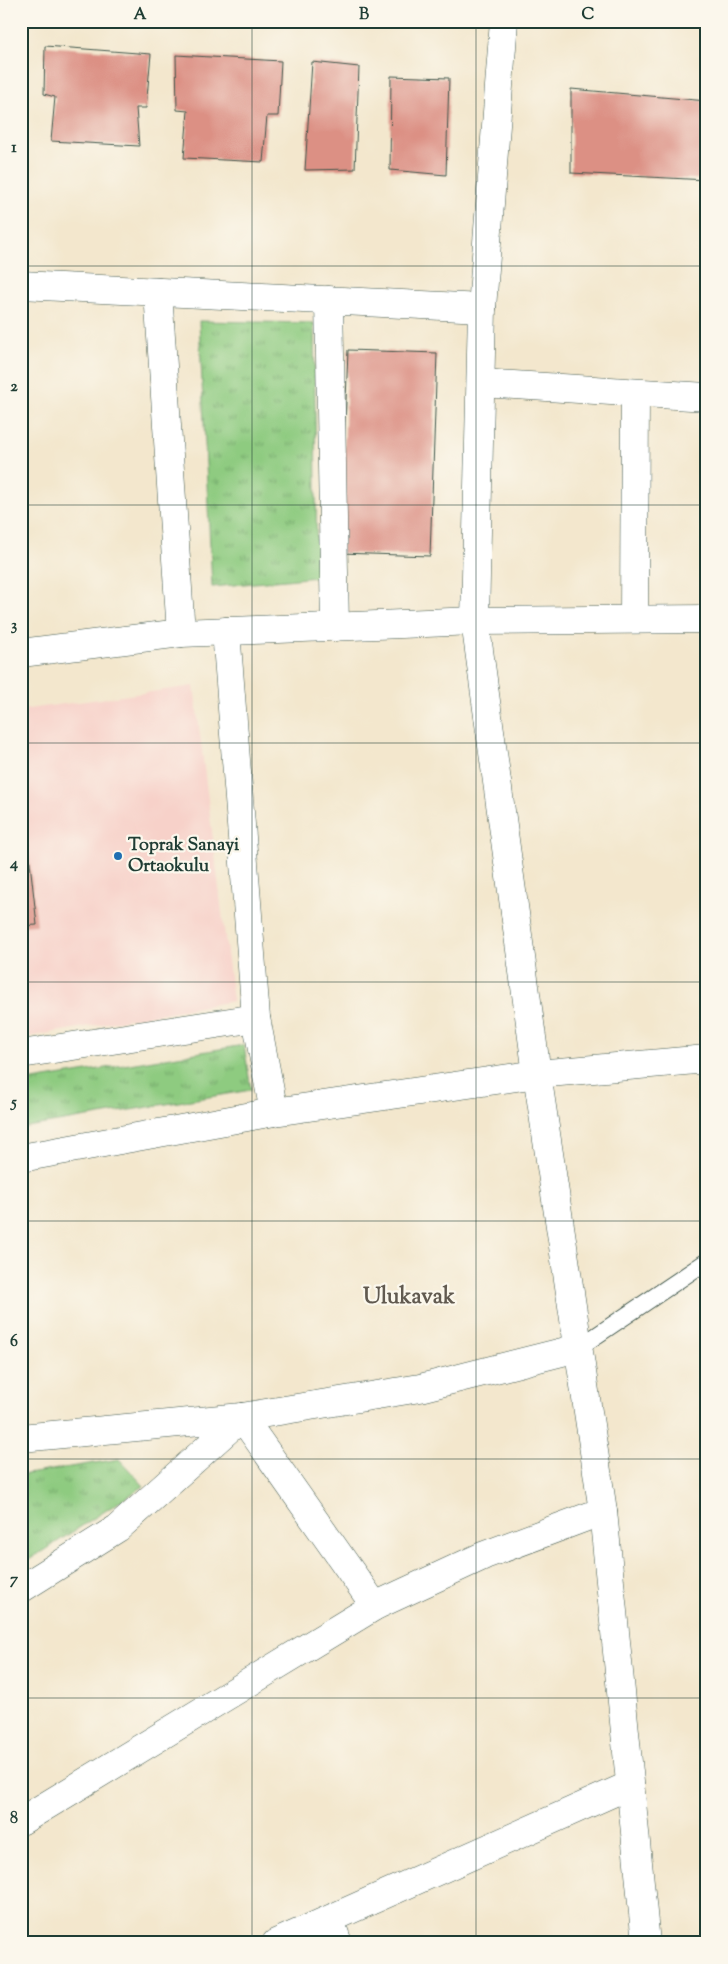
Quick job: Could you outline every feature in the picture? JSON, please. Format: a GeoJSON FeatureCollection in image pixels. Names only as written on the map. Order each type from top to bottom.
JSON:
{"type":"FeatureCollection","features":[{"type":"Feature","properties":{"kind":"street"},"geometry":{"type":"LineString","coordinates":[[504,21],[482,308],[475,621],[537,1074],[603,1511],[646,1943]]}},
{"type":"Feature","properties":{"kind":"street"},"geometry":{"type":"LineString","coordinates":[[21,285],[482,308]]}},
{"type":"Feature","properties":{"kind":"street"},"geometry":{"type":"LineString","coordinates":[[158,292],[180,633]]}},
{"type":"Feature","properties":{"kind":"street"},"geometry":{"type":"LineString","coordinates":[[329,300],[335,627]]}},
{"type":"Feature","properties":{"kind":"street"},"geometry":{"type":"LineString","coordinates":[[481,383],[707,397]]}},
{"type":"Feature","properties":{"kind":"street"},"geometry":{"type":"LineString","coordinates":[[634,619],[635,392]]}},
{"type":"Feature","properties":{"kind":"street"},"geometry":{"type":"LineString","coordinates":[[21,653],[180,633],[475,621],[707,619]]}},
{"type":"Feature","properties":{"kind":"street"},"geometry":{"type":"LineString","coordinates":[[226,631],[256,1018],[274,1112]]}},
{"type":"Feature","properties":{"kind":"street"},"geometry":{"type":"LineString","coordinates":[[21,1054],[256,1018]]}},
{"type":"Feature","properties":{"kind":"street"},"geometry":{"type":"LineString","coordinates":[[21,1158],[274,1112],[537,1074],[707,1059]]}},
{"type":"Feature","properties":{"kind":"street"},"geometry":{"type":"LineString","coordinates":[[21,1438],[242,1417],[420,1388],[578,1348]]}},
{"type":"Feature","properties":{"kind":"street"},"geometry":{"type":"LineString","coordinates":[[21,1590],[118,1528],[242,1417]]}},
{"type":"Feature","properties":{"kind":"street"},"geometry":{"type":"LineString","coordinates":[[242,1417],[375,1606]]}},
{"type":"Feature","properties":{"kind":"street"},"geometry":{"type":"LineString","coordinates":[[21,1821],[375,1606],[485,1555],[603,1511]]}},
{"type":"Feature","properties":{"kind":"street"},"geometry":{"type":"LineString","coordinates":[[276,1943],[334,1931],[630,1785]]}},
{"type":"Feature","properties":{"kind":"lane"},"geometry":{"type":"LineString","coordinates":[[578,1348],[707,1262]]}},
{"type":"Feature","properties":{"kind":"shaded area","name":"Toprak Sanayi Ortaokulu"},"geometry":{"type":"Polygon","coordinates":[[[194,686],[233,1001],[21,1038],[21,710],[194,686]]]}},
{"type":"Feature","properties":{"kind":"green space"},"geometry":{"type":"Polygon","coordinates":[[[199,321],[314,323],[317,577],[212,587],[199,321]]]}},
{"type":"Feature","properties":{"kind":"green space"},"geometry":{"type":"Polygon","coordinates":[[[244,1045],[251,1090],[21,1128],[21,1082],[244,1045]]]}},
{"type":"Feature","properties":{"kind":"green space"},"geometry":{"type":"Polygon","coordinates":[[[119,1459],[144,1486],[21,1565],[21,1475],[119,1459]]]}},
{"type":"Feature","properties":{"kind":"building"},"geometry":{"type":"Polygon","coordinates":[[[45,46],[151,54],[146,108],[136,108],[139,146],[51,141],[55,97],[44,94],[45,46]]]}},
{"type":"Feature","properties":{"kind":"building"},"geometry":{"type":"Polygon","coordinates":[[[176,55],[281,61],[278,116],[267,116],[263,162],[184,158],[188,111],[177,110],[176,55]]]}},
{"type":"Feature","properties":{"kind":"building"},"geometry":{"type":"Polygon","coordinates":[[[312,62],[359,67],[355,169],[305,170],[312,62]]]}},
{"type":"Feature","properties":{"kind":"building"},"geometry":{"type":"Polygon","coordinates":[[[391,76],[449,78],[446,175],[390,170],[391,76]]]}},
{"type":"Feature","properties":{"kind":"building"},"geometry":{"type":"Polygon","coordinates":[[[571,89],[707,101],[707,180],[571,173],[571,89]]]}},
{"type":"Feature","properties":{"kind":"building"},"geometry":{"type":"Polygon","coordinates":[[[348,350],[437,353],[430,556],[340,553],[348,350]]]}},
{"type":"Feature","properties":{"kind":"building"},"geometry":{"type":"Polygon","coordinates":[[[21,845],[28,845],[37,925],[21,926],[21,845]]]}},
{"type":"Feature","properties":{"kind":"place","name":"Toprak Sanayi Ortaokulu"},"geometry":{"type":"Point","coordinates":[118,856]}},
{"type":"Feature","properties":{"kind":"district","name":"Ulukavak"},"geometry":{"type":"Point","coordinates":[409,1298]}}]}
